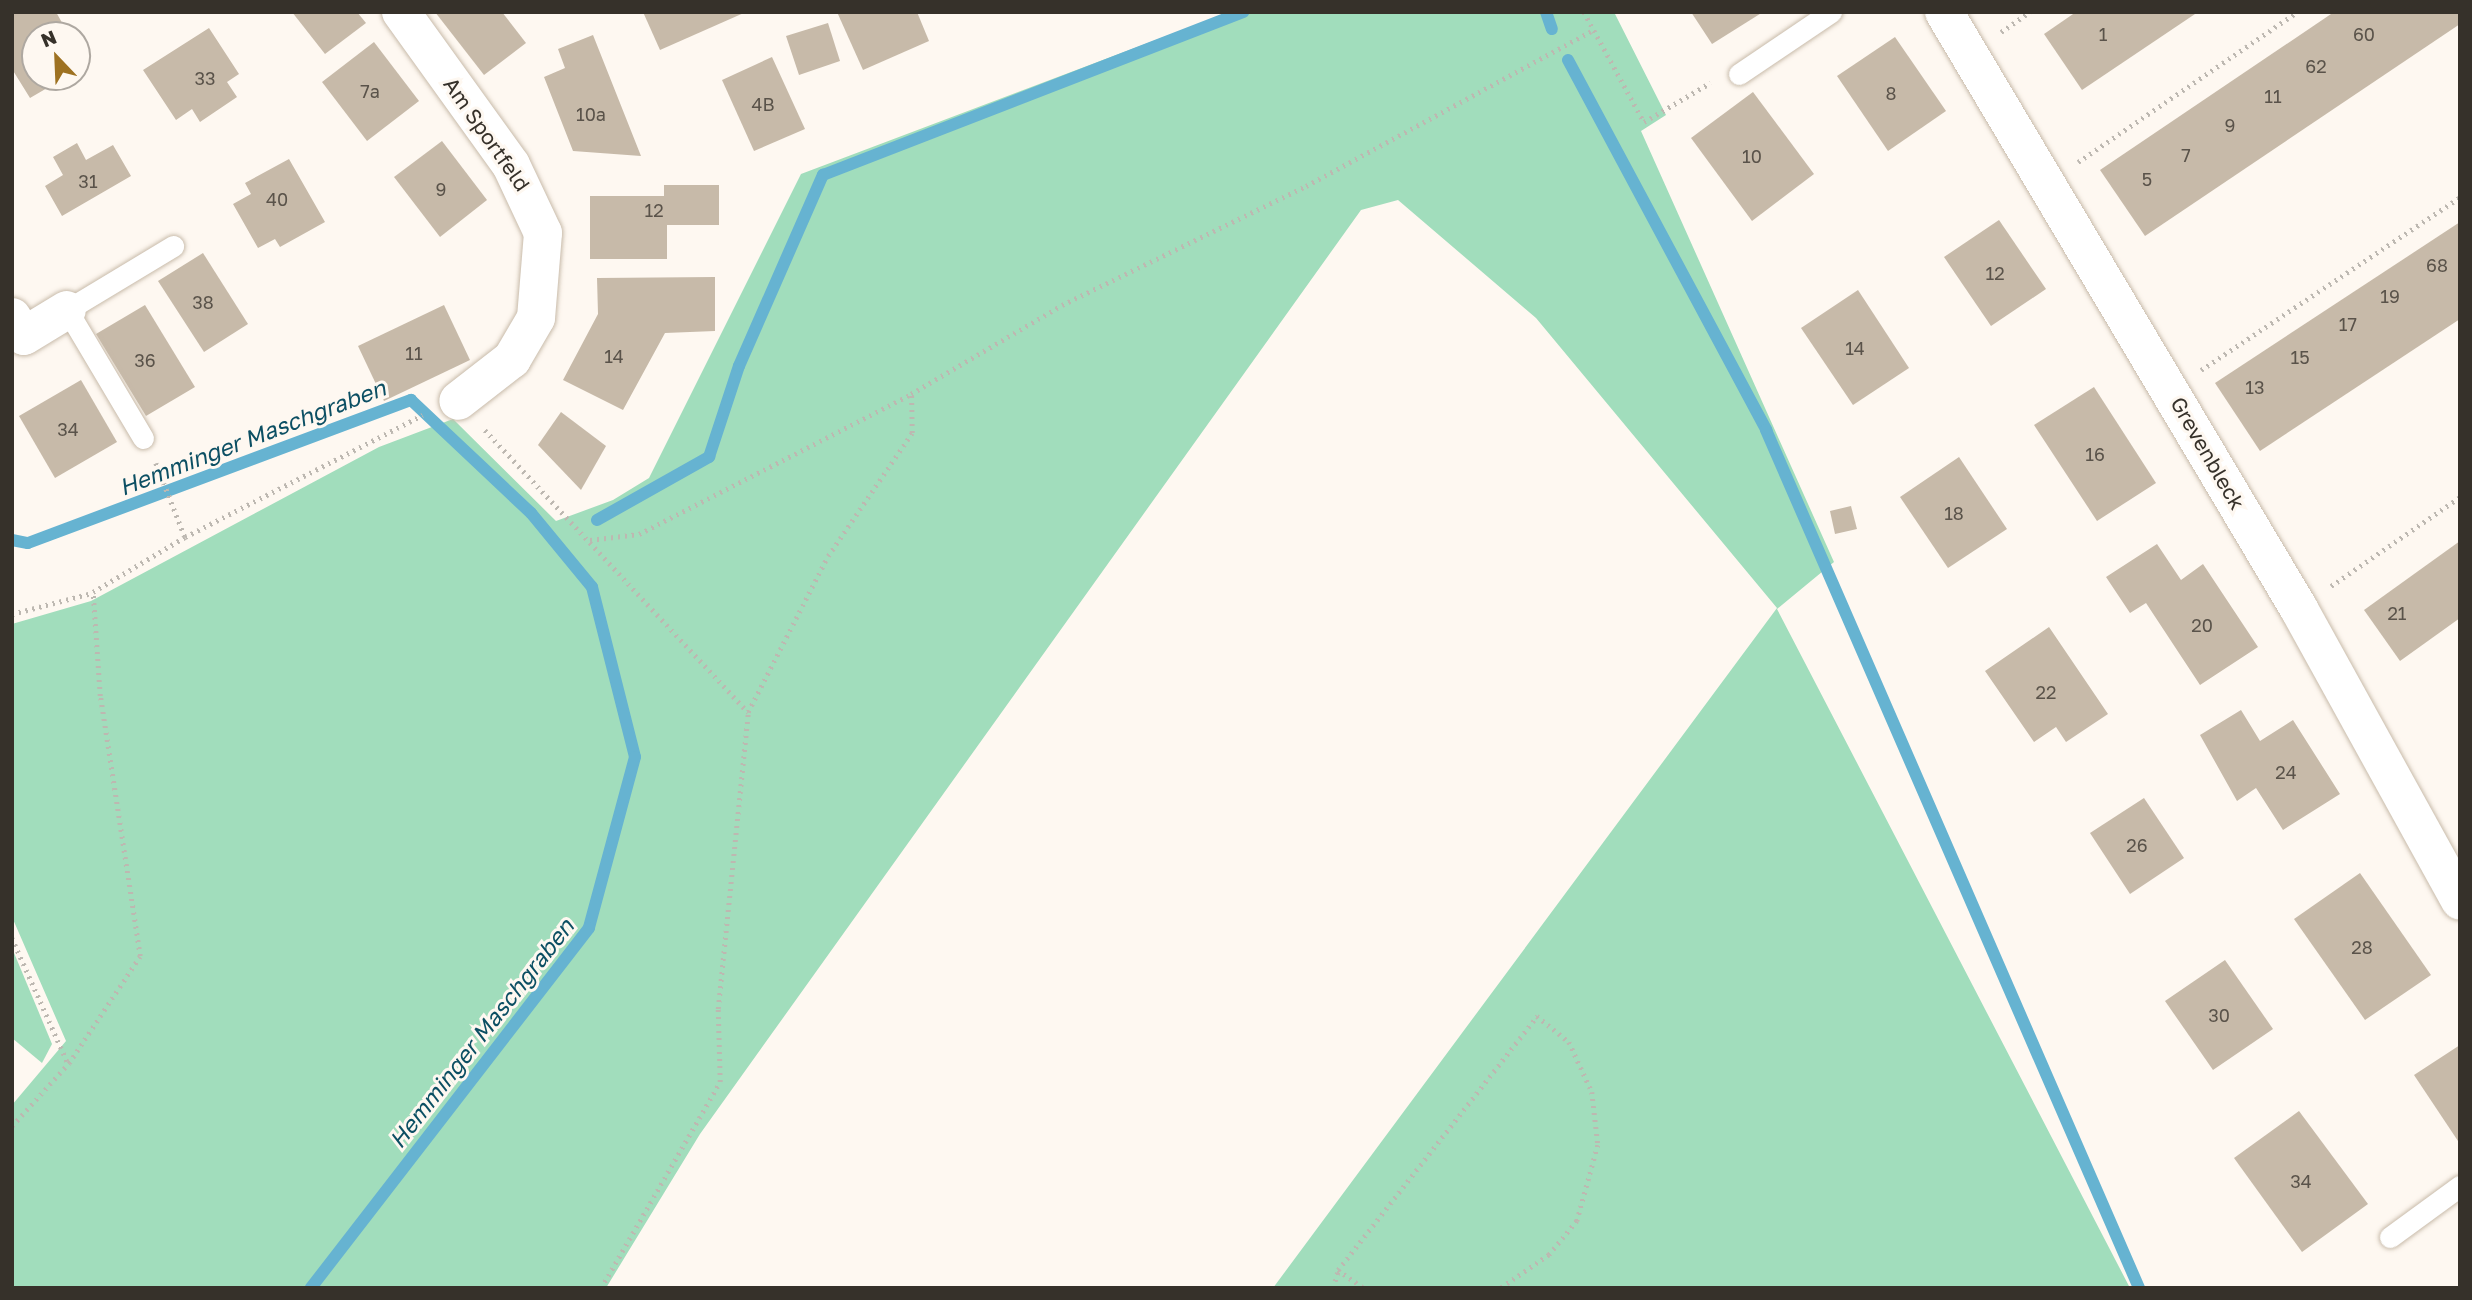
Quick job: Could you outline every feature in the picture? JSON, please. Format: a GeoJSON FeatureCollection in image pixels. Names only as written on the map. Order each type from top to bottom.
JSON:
{"type":"FeatureCollection","features":[{"type":"Feature","properties":{"kind":"street","name":"Am Sportfeld"},"geometry":{"type":"LineString","coordinates":[[401,12],[511,165],[543,233],[536,318],[512,359],[458,401]]}},
{"type":"Feature","properties":{"kind":"street","name":"Grevenbleck"},"geometry":{"type":"LineString","coordinates":[[1944,12],[2299,608],[2460,901]]}},
{"type":"Feature","properties":{"kind":"street"},"geometry":{"type":"LineString","coordinates":[[12,317],[23,336],[67,310]]}},
{"type":"Feature","properties":{"kind":"lane"},"geometry":{"type":"LineString","coordinates":[[1739,74],[1831,12]]}},
{"type":"Feature","properties":{"kind":"lane"},"geometry":{"type":"LineString","coordinates":[[143,438],[67,310],[173,246]]}},
{"type":"Feature","properties":{"kind":"lane"},"geometry":{"type":"LineString","coordinates":[[2390,1237],[2460,1186]]}},
{"type":"Feature","properties":{"kind":"path"},"geometry":{"type":"LineString","coordinates":[[1584,12],[1591,31],[1644,122],[1722,76],[1739,74]]}},
{"type":"Feature","properties":{"kind":"path"},"geometry":{"type":"LineString","coordinates":[[2046,184],[2297,12]]}},
{"type":"Feature","properties":{"kind":"path"},"geometry":{"type":"LineString","coordinates":[[589,540],[639,534],[911,394],[1062,305],[1306,187],[1591,31]]}},
{"type":"Feature","properties":{"kind":"path"},"geometry":{"type":"LineString","coordinates":[[2171,390],[2460,197]]}},
{"type":"Feature","properties":{"kind":"path"},"geometry":{"type":"LineString","coordinates":[[601,1288],[720,1082],[718,1009],[748,712],[828,556],[912,433],[911,394]]}},
{"type":"Feature","properties":{"kind":"path"},"geometry":{"type":"LineString","coordinates":[[458,401],[748,712]]}},
{"type":"Feature","properties":{"kind":"path"},"geometry":{"type":"LineString","coordinates":[[12,614],[93,592],[186,537],[419,418]]}},
{"type":"Feature","properties":{"kind":"path"},"geometry":{"type":"LineString","coordinates":[[164,477],[186,537]]}},
{"type":"Feature","properties":{"kind":"path"},"geometry":{"type":"LineString","coordinates":[[2299,608],[2460,497]]}},
{"type":"Feature","properties":{"kind":"path"},"geometry":{"type":"LineString","coordinates":[[12,1126],[69,1063],[141,956],[100,696],[93,592]]}},
{"type":"Feature","properties":{"kind":"path"},"geometry":{"type":"LineString","coordinates":[[12,938],[69,1063]]}},
{"type":"Feature","properties":{"kind":"path"},"geometry":{"type":"LineString","coordinates":[[1333,1288],[1338,1270],[1537,1016],[1569,1042],[1592,1092],[1598,1145],[1577,1221],[1549,1255],[1501,1288]]}},
{"type":"Feature","properties":{"kind":"path"},"geometry":{"type":"LineString","coordinates":[[1338,1270],[1364,1288]]}},
{"type":"Feature","properties":{"kind":"green space"},"geometry":{"type":"Polygon","coordinates":[[[1230,12],[1614,12],[1666,115],[1641,131],[1834,562],[1777,609],[2130,1288],[1273,1288],[1777,608],[1536,318],[1398,200],[1361,210],[700,1134],[606,1288],[12,1288],[12,1105],[66,1041],[12,917],[12,624],[91,601],[379,447],[453,419],[556,521],[613,500],[649,478],[801,174],[1230,12]]]}},
{"type":"Feature","properties":{"kind":"green space"},"geometry":{"type":"Polygon","coordinates":[[[12,948],[52,1044],[42,1063],[12,1038],[12,948]]]}},
{"type":"Feature","properties":{"kind":"building"},"geometry":{"type":"Polygon","coordinates":[[[12,12],[56,12],[61,21],[21,21],[21,84],[12,69],[12,12]]]}},
{"type":"Feature","properties":{"kind":"building"},"geometry":{"type":"Polygon","coordinates":[[[292,12],[357,12],[366,23],[325,54],[292,12]]]}},
{"type":"Feature","properties":{"kind":"building"},"geometry":{"type":"Polygon","coordinates":[[[435,12],[502,12],[526,43],[484,75],[435,12]]]}},
{"type":"Feature","properties":{"kind":"building"},"geometry":{"type":"Polygon","coordinates":[[[643,12],[746,12],[660,50],[643,12]]]}},
{"type":"Feature","properties":{"kind":"building"},"geometry":{"type":"Polygon","coordinates":[[[837,12],[917,12],[929,41],[863,70],[837,12]]]}},
{"type":"Feature","properties":{"kind":"building"},"geometry":{"type":"Polygon","coordinates":[[[1691,12],[1763,12],[1712,44],[1691,12]]]}},
{"type":"Feature","properties":{"kind":"building"},"geometry":{"type":"Polygon","coordinates":[[[2076,12],[2198,12],[2082,90],[2044,34],[2076,12]]]}},
{"type":"Feature","properties":{"kind":"building"},"geometry":{"type":"Polygon","coordinates":[[[2334,12],[2460,12],[2460,24],[2145,236],[2100,170],[2334,12]]]}},
{"type":"Feature","properties":{"kind":"building"},"geometry":{"type":"Polygon","coordinates":[[[828,23],[840,61],[799,75],[786,36],[828,23]]]}},
{"type":"Feature","properties":{"kind":"building"},"geometry":{"type":"Polygon","coordinates":[[[209,28],[239,74],[227,82],[237,97],[200,122],[192,109],[176,120],[143,70],[209,28]]]}},
{"type":"Feature","properties":{"kind":"building"},"geometry":{"type":"Polygon","coordinates":[[[593,35],[641,156],[573,151],[544,77],[565,68],[558,49],[593,35]]]}},
{"type":"Feature","properties":{"kind":"building"},"geometry":{"type":"Polygon","coordinates":[[[1895,37],[1946,111],[1888,151],[1837,76],[1895,37]]]}},
{"type":"Feature","properties":{"kind":"building"},"geometry":{"type":"Polygon","coordinates":[[[374,42],[419,101],[367,141],[322,82],[374,42]]]}},
{"type":"Feature","properties":{"kind":"building"},"geometry":{"type":"Polygon","coordinates":[[[772,57],[805,129],[754,151],[722,80],[772,57]]]}},
{"type":"Feature","properties":{"kind":"building"},"geometry":{"type":"Polygon","coordinates":[[[26,91],[42,91],[30,98],[26,91]]]}},
{"type":"Feature","properties":{"kind":"building"},"geometry":{"type":"Polygon","coordinates":[[[1753,92],[1814,174],[1752,221],[1691,138],[1753,92]]]}},
{"type":"Feature","properties":{"kind":"building"},"geometry":{"type":"Polygon","coordinates":[[[442,141],[487,200],[440,237],[394,177],[442,141]]]}},
{"type":"Feature","properties":{"kind":"building"},"geometry":{"type":"Polygon","coordinates":[[[77,143],[86,160],[113,145],[131,176],[62,216],[45,186],[63,175],[53,157],[77,143]]]}},
{"type":"Feature","properties":{"kind":"building"},"geometry":{"type":"Polygon","coordinates":[[[289,159],[325,222],[280,247],[275,239],[258,248],[233,204],[251,194],[245,183],[289,159]]]}},
{"type":"Feature","properties":{"kind":"building"},"geometry":{"type":"Polygon","coordinates":[[[664,185],[719,185],[719,225],[667,225],[667,259],[590,259],[590,196],[664,196],[664,185]]]}},
{"type":"Feature","properties":{"kind":"building"},"geometry":{"type":"Polygon","coordinates":[[[1999,220],[2046,289],[1991,326],[1944,257],[1999,220]]]}},
{"type":"Feature","properties":{"kind":"building"},"geometry":{"type":"Polygon","coordinates":[[[2460,222],[2460,319],[2260,451],[2215,383],[2460,222]]]}},
{"type":"Feature","properties":{"kind":"building"},"geometry":{"type":"Polygon","coordinates":[[[203,253],[248,324],[204,352],[158,281],[203,253]]]}},
{"type":"Feature","properties":{"kind":"building"},"geometry":{"type":"Polygon","coordinates":[[[715,277],[715,331],[665,333],[623,410],[563,380],[598,314],[597,278],[715,277]]]}},
{"type":"Feature","properties":{"kind":"building"},"geometry":{"type":"Polygon","coordinates":[[[1858,290],[1909,368],[1853,405],[1801,328],[1858,290]]]}},
{"type":"Feature","properties":{"kind":"building"},"geometry":{"type":"Polygon","coordinates":[[[145,305],[195,387],[146,416],[96,334],[145,305]]]}},
{"type":"Feature","properties":{"kind":"building"},"geometry":{"type":"Polygon","coordinates":[[[444,305],[470,360],[384,401],[358,346],[444,305]]]}},
{"type":"Feature","properties":{"kind":"building"},"geometry":{"type":"Polygon","coordinates":[[[81,380],[117,442],[55,478],[19,416],[81,380]]]}},
{"type":"Feature","properties":{"kind":"building"},"geometry":{"type":"Polygon","coordinates":[[[2094,387],[2156,483],[2097,521],[2034,425],[2094,387]]]}},
{"type":"Feature","properties":{"kind":"building"},"geometry":{"type":"Polygon","coordinates":[[[561,412],[606,446],[581,490],[538,445],[561,412]]]}},
{"type":"Feature","properties":{"kind":"building"},"geometry":{"type":"Polygon","coordinates":[[[1959,457],[2007,529],[1948,568],[1900,497],[1959,457]]]}},
{"type":"Feature","properties":{"kind":"building"},"geometry":{"type":"Polygon","coordinates":[[[1851,506],[1857,529],[1835,534],[1830,511],[1851,506]]]}},
{"type":"Feature","properties":{"kind":"building"},"geometry":{"type":"Polygon","coordinates":[[[2460,541],[2460,618],[2400,661],[2364,610],[2460,541]]]}},
{"type":"Feature","properties":{"kind":"building"},"geometry":{"type":"Polygon","coordinates":[[[2157,544],[2181,580],[2203,564],[2258,647],[2200,685],[2146,603],[2130,613],[2106,577],[2157,544]]]}},
{"type":"Feature","properties":{"kind":"building"},"geometry":{"type":"Polygon","coordinates":[[[2049,627],[2108,714],[2066,742],[2056,727],[2034,742],[1985,671],[2049,627]]]}},
{"type":"Feature","properties":{"kind":"building"},"geometry":{"type":"Polygon","coordinates":[[[2241,710],[2260,741],[2293,720],[2340,794],[2283,830],[2256,788],[2237,801],[2200,735],[2241,710]]]}},
{"type":"Feature","properties":{"kind":"building"},"geometry":{"type":"Polygon","coordinates":[[[2144,798],[2184,858],[2130,894],[2090,833],[2144,798]]]}},
{"type":"Feature","properties":{"kind":"building"},"geometry":{"type":"Polygon","coordinates":[[[2360,873],[2431,975],[2365,1020],[2294,919],[2360,873]]]}},
{"type":"Feature","properties":{"kind":"building"},"geometry":{"type":"Polygon","coordinates":[[[2225,960],[2273,1029],[2213,1070],[2165,1001],[2225,960]]]}},
{"type":"Feature","properties":{"kind":"building"},"geometry":{"type":"Polygon","coordinates":[[[2460,1045],[2460,1144],[2414,1075],[2460,1045]]]}},
{"type":"Feature","properties":{"kind":"building"},"geometry":{"type":"Polygon","coordinates":[[[2299,1111],[2368,1204],[2302,1252],[2234,1158],[2299,1111]]]}},
{"type":"Feature","properties":{"kind":"waterway"},"geometry":{"type":"LineString","coordinates":[[597,520],[709,457],[739,366],[823,175],[1244,12]]}},
{"type":"Feature","properties":{"kind":"waterway"},"geometry":{"type":"LineString","coordinates":[[1546,12],[1552,29]]}},
{"type":"Feature","properties":{"kind":"waterway"},"geometry":{"type":"LineString","coordinates":[[1568,60],[1766,430],[2139,1288]]}},
{"type":"Feature","properties":{"kind":"waterway","name":"Hemminger Maschgraben"},"geometry":{"type":"LineString","coordinates":[[12,540],[28,543],[411,400],[531,513],[592,587],[635,757],[589,928],[311,1288]]}}]}
